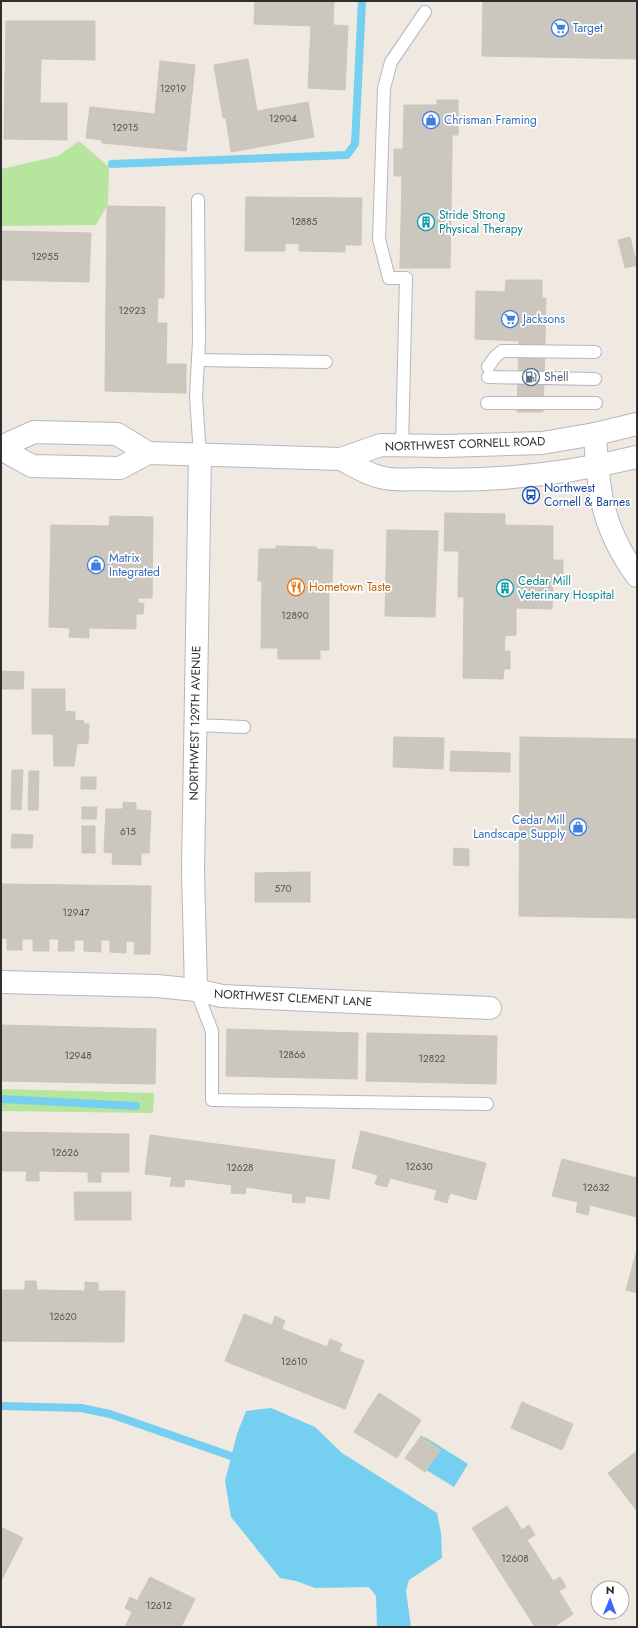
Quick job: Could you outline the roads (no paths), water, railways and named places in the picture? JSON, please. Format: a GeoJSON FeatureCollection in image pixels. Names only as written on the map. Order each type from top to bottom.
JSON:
{"type":"FeatureCollection","features":[{"type":"Feature","properties":{"kind":"street","name":"NORTHWEST CORNELL ROAD"},"geometry":{"type":"LineString","coordinates":[[1,448],[34,432],[117,434],[148,453],[341,459],[381,445],[514,444],[542,442],[595,434],[637,424]]}},
{"type":"Feature","properties":{"kind":"street"},"geometry":{"type":"LineString","coordinates":[[595,434],[601,498],[608,522],[623,557],[637,576]]}},
{"type":"Feature","properties":{"kind":"street","name":"NORTHWEST CORNELL ROAD"},"geometry":{"type":"LineString","coordinates":[[1,448],[32,466],[120,468],[148,453]]}},
{"type":"Feature","properties":{"kind":"street","name":"NORTHWEST 129TH AVENUE"},"geometry":{"type":"LineString","coordinates":[[196,990],[193,871],[200,455]]}},
{"type":"Feature","properties":{"kind":"street","name":"NORTHWEST CORNELL ROAD"},"geometry":{"type":"LineString","coordinates":[[341,459],[380,478],[435,480],[516,477],[597,467],[637,458]]}},
{"type":"Feature","properties":{"kind":"street","name":"NORTHWEST CLEMENT LANE"},"geometry":{"type":"LineString","coordinates":[[1,982],[157,986],[196,990],[222,996],[490,1008]]}},
{"type":"Feature","properties":{"kind":"lane"},"geometry":{"type":"LineString","coordinates":[[402,446],[406,278],[389,278],[379,239],[384,88],[391,62],[426,12]]}},
{"type":"Feature","properties":{"kind":"lane"},"geometry":{"type":"LineString","coordinates":[[198,200],[200,340],[196,397],[200,455]]}},
{"type":"Feature","properties":{"kind":"lane"},"geometry":{"type":"LineString","coordinates":[[594,352],[502,352],[495,357],[488,372],[595,379]]}},
{"type":"Feature","properties":{"kind":"lane"},"geometry":{"type":"LineString","coordinates":[[198,360],[326,362]]}},
{"type":"Feature","properties":{"kind":"lane"},"geometry":{"type":"LineString","coordinates":[[487,403],[596,403]]}},
{"type":"Feature","properties":{"kind":"lane"},"geometry":{"type":"LineString","coordinates":[[195,725],[244,727]]}},
{"type":"Feature","properties":{"kind":"lane"},"geometry":{"type":"LineString","coordinates":[[196,990],[212,1032],[212,1100],[487,1104]]}},
{"type":"Feature","properties":{"kind":"water"},"geometry":{"type":"Polygon","coordinates":[[[271,1408],[315,1427],[342,1453],[437,1513],[441,1533],[442,1558],[409,1580],[406,1591],[411,1627],[377,1627],[376,1596],[369,1587],[315,1588],[296,1581],[280,1578],[231,1517],[225,1481],[237,1434],[246,1411],[271,1408]]]}},
{"type":"Feature","properties":{"kind":"water"},"geometry":{"type":"Polygon","coordinates":[[[425,1437],[468,1464],[454,1487],[410,1460],[425,1437]]]}},
{"type":"Feature","properties":{"kind":"waterway"},"geometry":{"type":"LineString","coordinates":[[112,164],[347,155],[355,144],[362,1]]}},
{"type":"Feature","properties":{"kind":"waterway"},"geometry":{"type":"LineString","coordinates":[[1,1099],[136,1106]]}},
{"type":"Feature","properties":{"kind":"waterway"},"geometry":{"type":"LineString","coordinates":[[1,1406],[81,1408],[110,1414],[231,1456],[241,1461]]}},
{"type":"Feature","properties":{"kind":"place","name":"Target"},"geometry":{"type":"Point","coordinates":[560,28]}},
{"type":"Feature","properties":{"kind":"place","name":"Chrisman Framing"},"geometry":{"type":"Point","coordinates":[431,120]}},
{"type":"Feature","properties":{"kind":"place","name":"Stride Strong Physical Therapy"},"geometry":{"type":"Point","coordinates":[426,222]}},
{"type":"Feature","properties":{"kind":"place","name":"Jacksons"},"geometry":{"type":"Point","coordinates":[510,319]}},
{"type":"Feature","properties":{"kind":"place","name":"Shell"},"geometry":{"type":"Point","coordinates":[531,377]}},
{"type":"Feature","properties":{"kind":"place","name":"Northwest Cornell & Barnes"},"geometry":{"type":"Point","coordinates":[531,495]}},
{"type":"Feature","properties":{"kind":"place","name":"Matrix Integrated"},"geometry":{"type":"Point","coordinates":[96,565]}},
{"type":"Feature","properties":{"kind":"place","name":"Hometown Taste"},"geometry":{"type":"Point","coordinates":[296,587]}},
{"type":"Feature","properties":{"kind":"place","name":"Cedar Mill Veterinary Hospital"},"geometry":{"type":"Point","coordinates":[505,588]}},
{"type":"Feature","properties":{"kind":"place","name":"Cedar Mill Landscape Supply"},"geometry":{"type":"Point","coordinates":[578,827]}}]}
